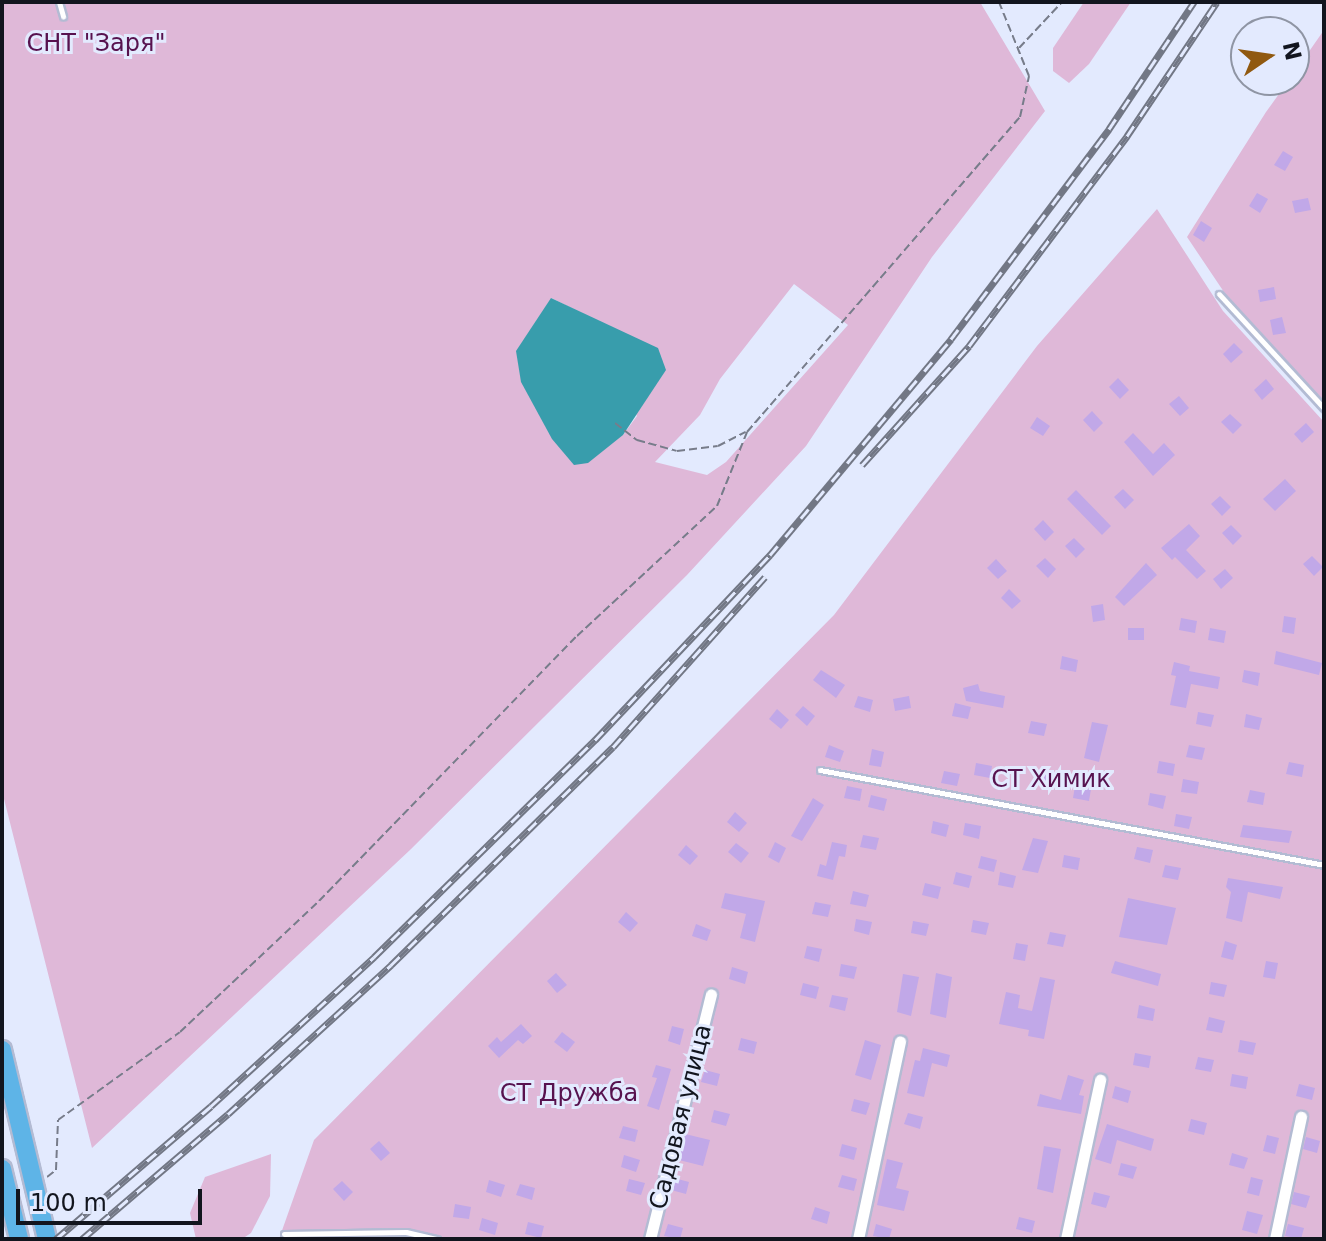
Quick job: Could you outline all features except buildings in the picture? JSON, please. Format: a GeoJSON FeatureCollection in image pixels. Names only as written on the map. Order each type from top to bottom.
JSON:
{"type":"FeatureCollection","features":[{"type":"Feature","properties":{"kind":"highway"},"geometry":{"type":"LineString","coordinates":[[2,1050],[47,1239]]}},
{"type":"Feature","properties":{"kind":"highway"},"geometry":{"type":"LineString","coordinates":[[2,1169],[19,1239]]}},
{"type":"Feature","properties":{"kind":"street","name":"Садовая улица"},"geometry":{"type":"LineString","coordinates":[[650,1239],[711,994]]}},
{"type":"Feature","properties":{"kind":"street"},"geometry":{"type":"LineString","coordinates":[[858,1239],[900,1041]]}},
{"type":"Feature","properties":{"kind":"street"},"geometry":{"type":"LineString","coordinates":[[1066,1239],[1100,1080]]}},
{"type":"Feature","properties":{"kind":"street"},"geometry":{"type":"LineString","coordinates":[[1275,1239],[1301,1117]]}},
{"type":"Feature","properties":{"kind":"lane"},"geometry":{"type":"LineString","coordinates":[[59,2],[63,16]]}},
{"type":"Feature","properties":{"kind":"lane"},"geometry":{"type":"LineString","coordinates":[[1219,294],[1324,408]]}},
{"type":"Feature","properties":{"kind":"lane"},"geometry":{"type":"LineString","coordinates":[[820,770],[1324,865]]}},
{"type":"Feature","properties":{"kind":"lane"},"geometry":{"type":"LineString","coordinates":[[284,1234],[406,1232],[437,1239]]}},
{"type":"Feature","properties":{"kind":"path"},"geometry":{"type":"LineString","coordinates":[[35,1187],[56,1170],[58,1120],[192,1021],[319,901],[577,636],[717,506],[747,432],[1020,117],[1029,76],[999,2]]}},
{"type":"Feature","properties":{"kind":"path"},"geometry":{"type":"LineString","coordinates":[[1018,48],[1062,2]]}},
{"type":"Feature","properties":{"kind":"path"},"geometry":{"type":"LineString","coordinates":[[615,423],[637,440],[677,451],[718,446],[747,432]]}},
{"type":"Feature","properties":{"kind":"green space","name":"СНТ \"Заря\""},"geometry":{"type":"Polygon","coordinates":[[[2,2],[980,2],[1045,111],[932,257],[806,446],[687,575],[410,850],[92,1148],[2,791],[2,2]],[[794,284],[720,379],[700,415],[655,462],[707,475],[726,462],[848,325],[794,284]],[[551,298],[623,435],[637,416],[594,319],[551,298]]]}},
{"type":"Feature","properties":{"kind":"green space"},"geometry":{"type":"Polygon","coordinates":[[[1084,2],[1131,2],[1089,64],[1069,83],[1053,71],[1053,48],[1084,2]]]}},
{"type":"Feature","properties":{"kind":"green space"},"geometry":{"type":"Polygon","coordinates":[[[1324,30],[1324,403],[1226,295],[1187,237],[1278,96],[1310,96],[1310,50],[1324,30]]]}},
{"type":"Feature","properties":{"kind":"green space","name":"СТ Химик"},"geometry":{"type":"Polygon","coordinates":[[[1157,209],[1223,311],[1324,422],[1324,1239],[279,1239],[314,1140],[834,615],[1037,346],[1157,209]]]}},
{"type":"Feature","properties":{"kind":"green space"},"geometry":{"type":"Polygon","coordinates":[[[271,1154],[270,1196],[251,1233],[242,1239],[196,1239],[190,1213],[205,1177],[271,1154]]]}},
{"type":"Feature","properties":{"kind":"water"},"geometry":{"type":"Polygon","coordinates":[[[551,298],[658,348],[666,370],[623,435],[588,463],[574,465],[552,439],[521,382],[516,351],[551,298]]]}},
{"type":"Feature","properties":{"kind":"railway"},"geometry":{"type":"LineString","coordinates":[[56,1239],[211,1106],[374,957],[595,740],[770,555],[951,339],[1109,129],[1194,2]]}},
{"type":"Feature","properties":{"kind":"railway"},"geometry":{"type":"LineString","coordinates":[[862,465],[969,346],[1127,136],[1217,2]]}},
{"type":"Feature","properties":{"kind":"railway"},"geometry":{"type":"LineString","coordinates":[[82,1239],[228,1114],[391,965],[613,747],[765,577]]}},
{"type":"Feature","properties":{"kind":"park label","name":"СТ Дружба"},"geometry":{"type":"Point","coordinates":[569,1094]}}]}
